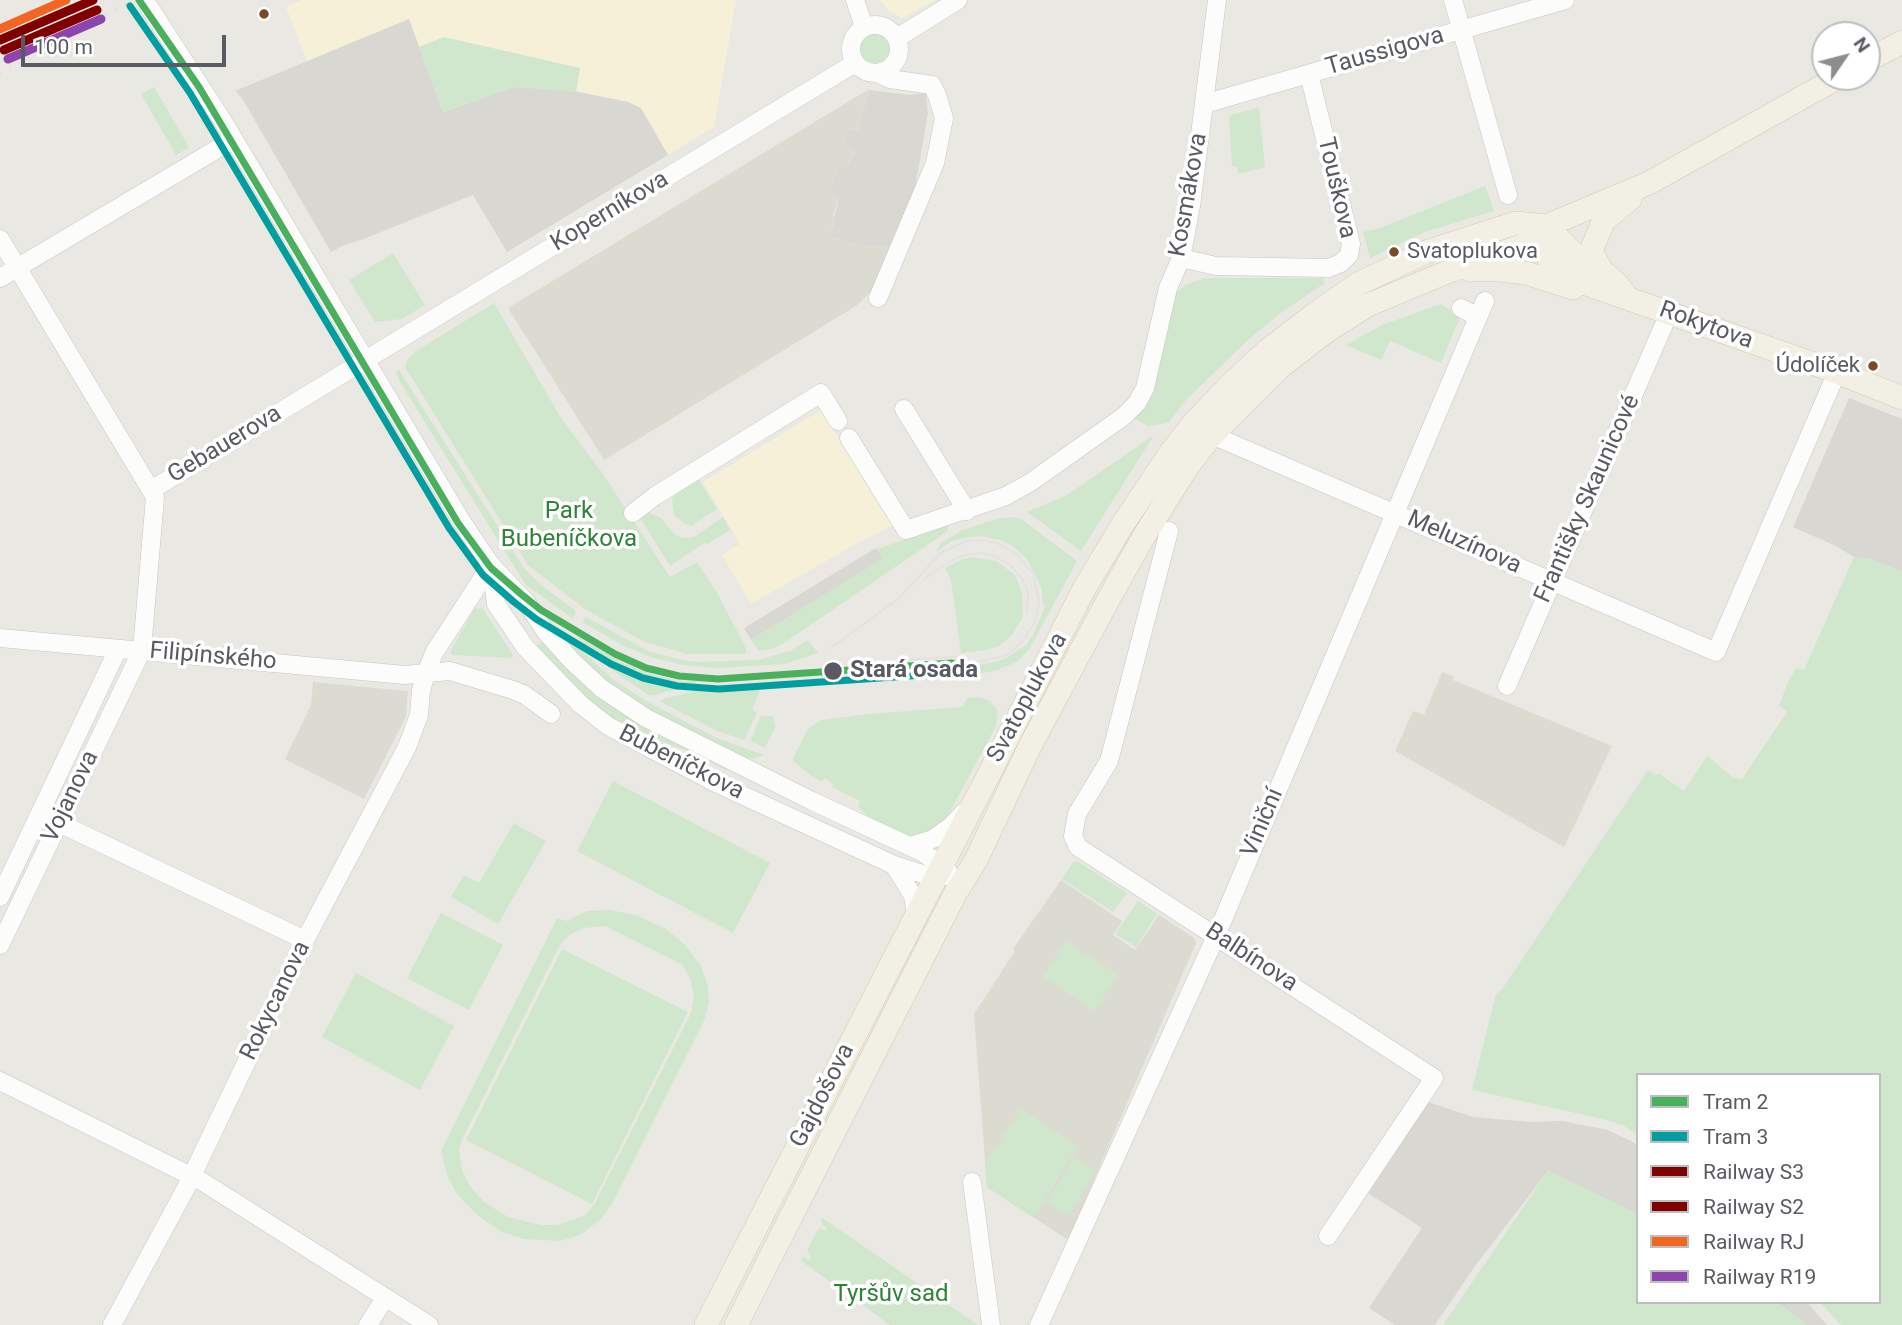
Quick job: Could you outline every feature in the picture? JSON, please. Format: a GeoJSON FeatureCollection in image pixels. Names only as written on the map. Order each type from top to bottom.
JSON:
{"type":"FeatureCollection","features":[{"type":"Feature","properties":{"kind":"main road"},"geometry":{"type":"LineString","coordinates":[[1881,53],[1902,41]]}},
{"type":"Feature","properties":{"kind":"main road","name":"Svatoplukova"},"geometry":{"type":"LineString","coordinates":[[956,894],[976,860],[1029,748],[1144,536],[1188,466],[1212,435],[1279,368],[1328,330],[1368,304],[1452,270],[1522,246],[1546,226],[1649,183],[1814,91]]}},
{"type":"Feature","properties":{"kind":"main road"},"geometry":{"type":"LineString","coordinates":[[1629,299],[1602,271],[1591,251],[1604,220],[1649,183]]}},
{"type":"Feature","properties":{"kind":"main road","name":"Svatoplukova"},"geometry":{"type":"LineString","coordinates":[[941,872],[974,801],[1084,589],[1171,452],[1230,384],[1316,313],[1358,284],[1395,265],[1516,223],[1546,226]]}},
{"type":"Feature","properties":{"kind":"main road"},"geometry":{"type":"LineString","coordinates":[[1546,226],[1545,249],[1558,271],[1572,279],[1629,299]]}},
{"type":"Feature","properties":{"kind":"main road"},"geometry":{"type":"LineString","coordinates":[[1452,270],[1501,270],[1526,274],[1613,302],[1629,299]]}},
{"type":"Feature","properties":{"kind":"main road","name":"Rokytova"},"geometry":{"type":"LineString","coordinates":[[1629,299],[1837,372],[1902,398]]}},
{"type":"Feature","properties":{"kind":"main road","name":"Gajdošova"},"geometry":{"type":"LineString","coordinates":[[706,1325],[916,914],[941,872]]}},
{"type":"Feature","properties":{"kind":"main road","name":"Gajdošova"},"geometry":{"type":"LineString","coordinates":[[736,1325],[956,894]]}},
{"type":"Feature","properties":{"kind":"street"},"geometry":{"type":"LineString","coordinates":[[855,0],[864,27]]}},
{"type":"Feature","properties":{"kind":"street"},"geometry":{"type":"LineString","coordinates":[[897,38],[958,0]]}},
{"type":"Feature","properties":{"kind":"street","name":"Kosmákova"},"geometry":{"type":"LineString","coordinates":[[967,511],[1006,496],[1031,482],[1124,416],[1137,403],[1145,388],[1168,288],[1181,258],[1191,206],[1217,0]]}},
{"type":"Feature","properties":{"kind":"street"},"geometry":{"type":"LineString","coordinates":[[1453,0],[1508,195]]}},
{"type":"Feature","properties":{"kind":"street","name":"Taussigova"},"geometry":{"type":"LineString","coordinates":[[1204,104],[1565,0]]}},
{"type":"Feature","properties":{"kind":"street","name":"Bubeníčkova"},"geometry":{"type":"LineString","coordinates":[[149,7],[234,139],[462,522],[491,565],[527,603],[564,653],[617,700],[685,739],[910,846],[935,861],[956,894]]}},
{"type":"Feature","properties":{"kind":"street"},"geometry":{"type":"LineString","coordinates":[[897,60],[892,67],[869,73],[855,63],[851,55],[852,39],[864,27],[879,24],[893,32],[899,45],[899,71],[907,82]]}},
{"type":"Feature","properties":{"kind":"street","name":"Koperníkova"},"geometry":{"type":"LineString","coordinates":[[365,360],[855,63]]}},
{"type":"Feature","properties":{"kind":"street"},"geometry":{"type":"LineString","coordinates":[[877,73],[890,79],[932,85],[944,118],[935,163],[878,298]]}},
{"type":"Feature","properties":{"kind":"street","name":"Touškova"},"geometry":{"type":"LineString","coordinates":[[1181,258],[1216,266],[1329,268],[1341,263],[1349,255],[1351,244],[1309,74]]}},
{"type":"Feature","properties":{"kind":"street"},"geometry":{"type":"LineString","coordinates":[[0,278],[234,139]]}},
{"type":"Feature","properties":{"kind":"street"},"geometry":{"type":"LineString","coordinates":[[0,239],[151,490]]}},
{"type":"Feature","properties":{"kind":"street","name":"Viniční"},"geometry":{"type":"LineString","coordinates":[[1039,1325],[1216,936],[1482,309],[1461,308]]}},
{"type":"Feature","properties":{"kind":"street","name":"Františky Skaunicové"},"geometry":{"type":"LineString","coordinates":[[1507,685],[1670,313]]}},
{"type":"Feature","properties":{"kind":"street","name":"Gebauerova"},"geometry":{"type":"LineString","coordinates":[[142,650],[155,497],[151,490],[365,360]]}},
{"type":"Feature","properties":{"kind":"street","name":"Meluzínova"},"geometry":{"type":"LineString","coordinates":[[1212,435],[1716,652],[1837,372]]}},
{"type":"Feature","properties":{"kind":"street"},"geometry":{"type":"LineString","coordinates":[[633,513],[655,496],[821,393],[838,421]]}},
{"type":"Feature","properties":{"kind":"street"},"geometry":{"type":"LineString","coordinates":[[849,438],[905,530],[967,511],[904,408]]}},
{"type":"Feature","properties":{"kind":"street","name":"Balbínova"},"geometry":{"type":"LineString","coordinates":[[1169,531],[1109,761],[1077,814],[1073,835],[1078,847],[1434,1078],[1328,1236]]}},
{"type":"Feature","properties":{"kind":"street"},"geometry":{"type":"LineString","coordinates":[[491,565],[434,653],[426,673],[450,671],[500,685],[525,695],[551,714]]}},
{"type":"Feature","properties":{"kind":"street","name":"Bubeníčkova"},"geometry":{"type":"LineString","coordinates":[[491,565],[496,604],[512,629],[542,666],[594,716],[625,736],[791,818],[917,873],[941,872]]}},
{"type":"Feature","properties":{"kind":"street","name":"Filipínského"},"geometry":{"type":"LineString","coordinates":[[0,638],[405,675],[426,673]]}},
{"type":"Feature","properties":{"kind":"street","name":"Vojanova"},"geometry":{"type":"LineString","coordinates":[[0,897],[118,649]]}},
{"type":"Feature","properties":{"kind":"street","name":"Vojanova"},"geometry":{"type":"LineString","coordinates":[[0,945],[142,650]]}},
{"type":"Feature","properties":{"kind":"street","name":"Rokycanova"},"geometry":{"type":"LineString","coordinates":[[112,1325],[192,1176],[306,940],[407,747],[419,715],[426,673]]}},
{"type":"Feature","properties":{"kind":"street"},"geometry":{"type":"LineString","coordinates":[[910,846],[933,839],[951,826],[974,801]]}},
{"type":"Feature","properties":{"kind":"street"},"geometry":{"type":"LineString","coordinates":[[40,814],[306,940]]}},
{"type":"Feature","properties":{"kind":"street"},"geometry":{"type":"LineString","coordinates":[[941,872],[976,860]]}},
{"type":"Feature","properties":{"kind":"street"},"geometry":{"type":"LineString","coordinates":[[894,864],[910,889],[916,914]]}},
{"type":"Feature","properties":{"kind":"street"},"geometry":{"type":"LineString","coordinates":[[0,1082],[192,1176],[429,1325]]}},
{"type":"Feature","properties":{"kind":"street"},"geometry":{"type":"LineString","coordinates":[[972,1182],[991,1325]]}},
{"type":"Feature","properties":{"kind":"street"},"geometry":{"type":"LineString","coordinates":[[368,1325],[385,1298]]}},
{"type":"Feature","properties":{"kind":"shaded area"},"geometry":{"type":"Polygon","coordinates":[[[301,0],[736,0],[714,127],[668,155],[641,108],[627,102],[564,89],[443,112],[409,19],[307,61],[286,7],[301,0]]]}},
{"type":"Feature","properties":{"kind":"shaded area"},"geometry":{"type":"Polygon","coordinates":[[[880,0],[936,0],[902,18],[890,12],[880,0]]]}},
{"type":"Feature","properties":{"kind":"shaded area"},"geometry":{"type":"Polygon","coordinates":[[[409,19],[443,112],[513,87],[564,89],[628,102],[641,108],[668,155],[507,252],[473,195],[331,252],[242,98],[235,91],[409,19]]]}},
{"type":"Feature","properties":{"kind":"shaded area"},"geometry":{"type":"Polygon","coordinates":[[[869,89],[858,130],[848,128],[843,145],[855,151],[847,169],[838,166],[830,192],[839,195],[830,238],[867,246],[890,247],[874,289],[856,306],[604,460],[508,308],[869,89]]]}},
{"type":"Feature","properties":{"kind":"shaded area"},"geometry":{"type":"Polygon","coordinates":[[[869,90],[910,95],[926,93],[928,113],[915,188],[890,247],[867,246],[830,238],[839,195],[830,192],[838,166],[847,168],[855,152],[843,145],[848,128],[858,130],[869,90]]]}},
{"type":"Feature","properties":{"kind":"shaded area"},"geometry":{"type":"Polygon","coordinates":[[[1849,398],[1902,419],[1902,572],[1871,559],[1854,557],[1793,527],[1849,398]]]}},
{"type":"Feature","properties":{"kind":"shaded area"},"geometry":{"type":"Polygon","coordinates":[[[821,410],[893,525],[751,604],[722,555],[740,544],[703,482],[821,410]]]}},
{"type":"Feature","properties":{"kind":"shaded area"},"geometry":{"type":"Polygon","coordinates":[[[876,548],[883,559],[751,640],[744,628],[876,548]]]}},
{"type":"Feature","properties":{"kind":"shaded area"},"geometry":{"type":"Polygon","coordinates":[[[1442,672],[1454,677],[1453,680],[1612,746],[1564,847],[1395,751],[1413,711],[1424,715],[1442,672]]]}},
{"type":"Feature","properties":{"kind":"shaded area"},"geometry":{"type":"Polygon","coordinates":[[[313,682],[408,691],[406,717],[364,799],[285,759],[311,705],[313,682]]]}},
{"type":"Feature","properties":{"kind":"shaded area"},"geometry":{"type":"Polygon","coordinates":[[[1061,880],[1122,921],[1113,935],[1135,950],[1159,915],[1194,938],[1196,943],[1068,1240],[987,1187],[974,1014],[1015,951],[1013,949],[1061,880]]]}},
{"type":"Feature","properties":{"kind":"shaded area"},"geometry":{"type":"Polygon","coordinates":[[[1428,1102],[1473,1117],[1531,1122],[1563,1121],[1607,1130],[1636,1145],[1636,1213],[1548,1171],[1475,1266],[1435,1325],[1395,1325],[1369,1308],[1422,1228],[1368,1193],[1428,1102]]]}},
{"type":"Feature","properties":{"kind":"shaded area"},"geometry":{"type":"Polygon","coordinates":[[[1780,1304],[1809,1304],[1827,1325],[1807,1325],[1780,1304]]]}},
{"type":"Feature","properties":{"kind":"green space"},"geometry":{"type":"Polygon","coordinates":[[[875,33],[881,34],[889,42],[889,54],[881,62],[875,63],[869,62],[861,54],[860,48],[861,42],[869,34],[875,33]]]}},
{"type":"Feature","properties":{"kind":"green space"},"geometry":{"type":"Polygon","coordinates":[[[444,37],[580,68],[576,92],[513,87],[443,112],[419,47],[444,37]]]}},
{"type":"Feature","properties":{"kind":"green space"},"geometry":{"type":"Polygon","coordinates":[[[154,87],[189,147],[176,155],[141,94],[154,87]]]}},
{"type":"Feature","properties":{"kind":"green space"},"geometry":{"type":"Polygon","coordinates":[[[1259,107],[1265,167],[1238,174],[1237,167],[1232,166],[1229,116],[1259,107]]]}},
{"type":"Feature","properties":{"kind":"green space"},"geometry":{"type":"Polygon","coordinates":[[[1485,186],[1494,211],[1425,232],[1370,258],[1363,232],[1380,228],[1485,186]]]}},
{"type":"Feature","properties":{"kind":"green space"},"geometry":{"type":"Polygon","coordinates":[[[393,253],[425,305],[402,319],[375,322],[349,280],[393,253]]]}},
{"type":"Feature","properties":{"kind":"green space"},"geometry":{"type":"Polygon","coordinates":[[[1205,278],[1323,278],[1325,283],[1282,312],[1249,339],[1186,400],[1168,423],[1148,426],[1134,418],[1177,292],[1186,285],[1205,278]]]}},
{"type":"Feature","properties":{"kind":"green space","name":"Park Bubeníčkova"},"geometry":{"type":"Polygon","coordinates":[[[494,303],[561,418],[601,471],[670,577],[697,562],[716,591],[746,648],[746,654],[687,654],[645,642],[586,610],[528,565],[405,367],[416,351],[494,303]]]}},
{"type":"Feature","properties":{"kind":"green space"},"geometry":{"type":"Polygon","coordinates":[[[1441,304],[1460,317],[1441,363],[1390,341],[1381,360],[1346,345],[1382,325],[1441,304]]]}},
{"type":"Feature","properties":{"kind":"green space"},"geometry":{"type":"Polygon","coordinates":[[[399,370],[524,568],[541,585],[576,611],[573,619],[525,584],[400,382],[396,372],[399,370]]]}},
{"type":"Feature","properties":{"kind":"green space"},"geometry":{"type":"Polygon","coordinates":[[[1154,435],[1081,551],[1027,512],[1067,495],[1154,435]]]}},
{"type":"Feature","properties":{"kind":"green space"},"geometry":{"type":"Polygon","coordinates":[[[698,478],[717,509],[691,526],[674,515],[672,500],[674,493],[698,478]]]}},
{"type":"Feature","properties":{"kind":"green space"},"geometry":{"type":"Polygon","coordinates":[[[644,511],[660,517],[674,534],[682,538],[694,537],[723,517],[730,530],[707,544],[704,543],[670,566],[638,515],[644,511]]]}},
{"type":"Feature","properties":{"kind":"green space"},"geometry":{"type":"Polygon","coordinates":[[[1000,518],[1021,519],[1077,561],[1030,648],[1017,662],[995,671],[974,674],[965,666],[1004,659],[1026,645],[1045,607],[1041,587],[1027,559],[1011,545],[1000,540],[979,536],[965,538],[952,541],[936,552],[941,543],[963,530],[1000,518]]]}},
{"type":"Feature","properties":{"kind":"green space"},"geometry":{"type":"Polygon","coordinates":[[[948,525],[948,531],[787,641],[772,649],[759,651],[751,640],[882,559],[877,549],[948,525]]]}},
{"type":"Feature","properties":{"kind":"green space"},"geometry":{"type":"Polygon","coordinates":[[[973,557],[996,561],[1015,575],[1022,592],[1023,617],[1011,636],[999,646],[961,653],[951,580],[945,568],[962,559],[973,557]]]}},
{"type":"Feature","properties":{"kind":"green space"},"geometry":{"type":"Polygon","coordinates":[[[1854,557],[1871,559],[1902,572],[1902,1325],[1841,1325],[1822,1304],[1881,1304],[1881,1073],[1636,1073],[1636,1134],[1607,1120],[1472,1090],[1496,994],[1503,988],[1648,770],[1656,775],[1658,773],[1684,791],[1707,756],[1734,778],[1742,779],[1787,712],[1779,706],[1788,682],[1796,668],[1804,670],[1854,557]]]}},
{"type":"Feature","properties":{"kind":"green space"},"geometry":{"type":"Polygon","coordinates":[[[475,608],[483,609],[513,655],[512,658],[453,655],[450,652],[475,608]]]}},
{"type":"Feature","properties":{"kind":"green space"},"geometry":{"type":"Polygon","coordinates":[[[586,617],[648,651],[682,660],[758,660],[790,651],[808,640],[818,653],[784,664],[718,668],[683,665],[653,658],[624,646],[582,622],[586,617]]]}},
{"type":"Feature","properties":{"kind":"green space"},"geometry":{"type":"Polygon","coordinates":[[[558,632],[614,680],[648,702],[717,738],[764,755],[753,759],[739,756],[644,707],[602,678],[558,632]]]}},
{"type":"Feature","properties":{"kind":"green space"},"geometry":{"type":"Polygon","coordinates":[[[576,636],[621,662],[645,672],[678,681],[697,681],[696,684],[650,696],[613,671],[576,636]]]}},
{"type":"Feature","properties":{"kind":"green space"},"geometry":{"type":"Polygon","coordinates":[[[543,640],[728,769],[643,735],[608,715],[584,696],[536,647],[543,640]]]}},
{"type":"Feature","properties":{"kind":"green space"},"geometry":{"type":"Polygon","coordinates":[[[761,688],[752,710],[757,713],[744,740],[717,731],[661,702],[663,699],[699,690],[761,688]]]}},
{"type":"Feature","properties":{"kind":"green space"},"geometry":{"type":"Polygon","coordinates":[[[978,697],[990,701],[998,712],[996,726],[946,819],[922,835],[900,834],[873,821],[858,807],[860,801],[832,787],[833,784],[825,778],[822,782],[810,775],[792,760],[808,729],[822,720],[963,707],[967,698],[978,697]]]}},
{"type":"Feature","properties":{"kind":"green space"},"geometry":{"type":"Polygon","coordinates":[[[761,716],[771,716],[776,725],[765,748],[750,741],[761,716]]]}},
{"type":"Feature","properties":{"kind":"green space"},"geometry":{"type":"Polygon","coordinates":[[[613,781],[770,863],[733,933],[577,851],[613,781]]]}},
{"type":"Feature","properties":{"kind":"green space"},"geometry":{"type":"Polygon","coordinates":[[[514,823],[546,841],[498,924],[451,897],[464,875],[479,883],[514,823]]]}},
{"type":"Feature","properties":{"kind":"green space"},"geometry":{"type":"Polygon","coordinates":[[[1077,861],[1127,893],[1113,912],[1062,879],[1073,862],[1077,861]]]}},
{"type":"Feature","properties":{"kind":"green space"},"geometry":{"type":"Polygon","coordinates":[[[1138,901],[1157,914],[1136,947],[1115,934],[1138,901]]]}},
{"type":"Feature","properties":{"kind":"green space"},"geometry":{"type":"Polygon","coordinates":[[[610,910],[636,915],[666,929],[684,944],[701,966],[708,986],[709,1002],[704,1021],[613,1202],[601,1219],[580,1235],[560,1241],[524,1239],[502,1232],[476,1214],[457,1194],[447,1175],[441,1151],[557,918],[566,921],[587,911],[610,910]],[[605,926],[584,928],[569,935],[560,945],[461,1142],[459,1150],[462,1170],[470,1186],[484,1202],[508,1217],[541,1225],[557,1225],[584,1216],[594,1205],[691,1013],[694,998],[691,981],[683,965],[605,926]]]}},
{"type":"Feature","properties":{"kind":"green space"},"geometry":{"type":"Polygon","coordinates":[[[441,913],[503,945],[469,1010],[407,978],[441,913]]]}},
{"type":"Feature","properties":{"kind":"green space"},"geometry":{"type":"Polygon","coordinates":[[[1066,941],[1118,975],[1095,1011],[1043,977],[1066,941]]]}},
{"type":"Feature","properties":{"kind":"green space"},"geometry":{"type":"Polygon","coordinates":[[[562,949],[688,1012],[592,1204],[466,1140],[562,949]]]}},
{"type":"Feature","properties":{"kind":"green space"},"geometry":{"type":"Polygon","coordinates":[[[356,973],[454,1026],[420,1090],[322,1037],[356,973]]]}},
{"type":"Feature","properties":{"kind":"green space"},"geometry":{"type":"Polygon","coordinates":[[[1021,1109],[1078,1146],[1034,1218],[987,1187],[985,1164],[1021,1109]]]}},
{"type":"Feature","properties":{"kind":"green space"},"geometry":{"type":"Polygon","coordinates":[[[1074,1157],[1096,1170],[1069,1216],[1047,1203],[1074,1157]]]}},
{"type":"Feature","properties":{"kind":"green space"},"geometry":{"type":"Polygon","coordinates":[[[1548,1171],[1636,1213],[1636,1304],[1780,1304],[1807,1325],[1443,1325],[1548,1171]]]}},
{"type":"Feature","properties":{"kind":"green space","name":"Tyršův sad"},"geometry":{"type":"Polygon","coordinates":[[[821,1217],[978,1325],[890,1325],[800,1260],[804,1257],[810,1260],[807,1250],[817,1231],[820,1228],[825,1231],[827,1228],[822,1225],[821,1217]]]}},
{"type":"Feature","properties":{"kind":"tram line","name":"2"},"geometry":{"type":"LineString","coordinates":[[139,0],[199,87],[458,523],[491,568],[521,594],[541,610],[615,654],[646,668],[679,676],[718,679],[952,663]]}},
{"type":"Feature","properties":{"kind":"tram line","name":"3"},"geometry":{"type":"LineString","coordinates":[[130,6],[190,93],[449,528],[483,575],[514,602],[536,619],[611,664],[643,678],[677,686],[719,689],[953,673]]}},
{"type":"Feature","properties":{"kind":"tram line"},"geometry":{"type":"LineString","coordinates":[[831,648],[898,599],[942,552],[967,541],[997,543],[1017,554],[1033,574],[1039,600],[1036,620],[1023,641],[1007,655],[983,661],[952,663]]}},
{"type":"Feature","properties":{"kind":"tram line"},"geometry":{"type":"LineString","coordinates":[[923,580],[964,555],[992,555],[1010,565],[1023,580],[1028,593],[1027,613]]}},
{"type":"Feature","properties":{"kind":"tram line"},"geometry":{"type":"LineString","coordinates":[[843,670],[890,661],[964,656]]}},
{"type":"Feature","properties":{"kind":"railway"},"geometry":{"type":"LineString","coordinates":[[0,75],[132,0]]}},
{"type":"Feature","properties":{"kind":"rail line","name":"RJ"},"geometry":{"type":"LineString","coordinates":[[0,29],[66,0]]}},
{"type":"Feature","properties":{"kind":"rail line","name":"S3"},"geometry":{"type":"LineString","coordinates":[[0,40],[93,0]]}},
{"type":"Feature","properties":{"kind":"rail line","name":"S2"},"geometry":{"type":"LineString","coordinates":[[4,50],[97,10]]}},
{"type":"Feature","properties":{"kind":"rail line","name":"R19"},"geometry":{"type":"LineString","coordinates":[[8,59],[101,19]]}},
{"type":"Feature","properties":{"kind":"place","name":"Svatoplukova"},"geometry":{"type":"Point","coordinates":[1394,252]}},
{"type":"Feature","properties":{"kind":"place","name":"Údolíček"},"geometry":{"type":"Point","coordinates":[1873,366]}},
{"type":"Feature","properties":{"kind":"place","name":"Stará osada"},"geometry":{"type":"Point","coordinates":[833,671]}}]}
